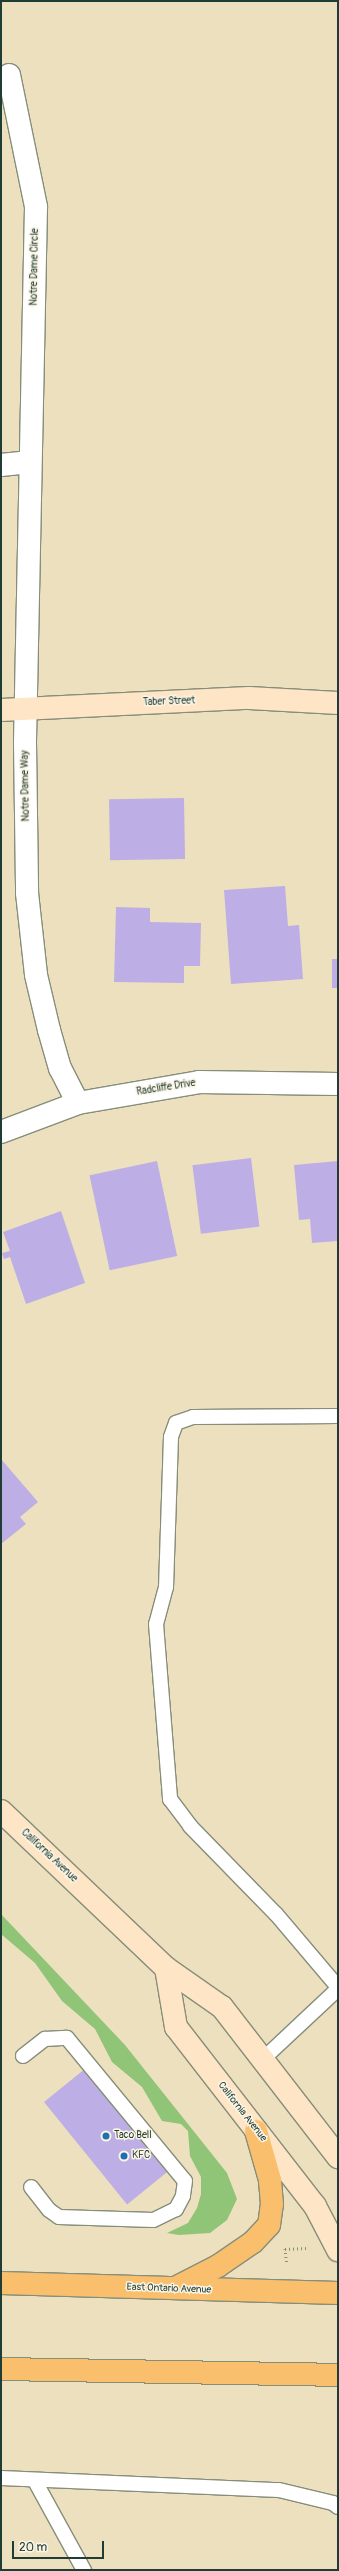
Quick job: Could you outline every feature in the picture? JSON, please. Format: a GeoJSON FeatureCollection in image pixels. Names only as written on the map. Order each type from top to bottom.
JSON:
{"type":"FeatureCollection","features":[{"type":"Feature","properties":{"kind":"main road","name":"Taber Street"},"geometry":{"type":"LineString","coordinates":[[1,710],[249,698],[338,703]]}},
{"type":"Feature","properties":{"kind":"main road","name":"California Avenue"},"geometry":{"type":"LineString","coordinates":[[1,1811],[166,1968],[222,2007],[338,2157]]}},
{"type":"Feature","properties":{"kind":"main road","name":"California Avenue"},"geometry":{"type":"LineString","coordinates":[[166,1968],[176,2027],[315,2206],[338,2250]]}},
{"type":"Feature","properties":{"kind":"main road"},"geometry":{"type":"LineString","coordinates":[[174,2289],[218,2266],[253,2242],[269,2225],[272,2204],[270,2180],[256,2131]]}},
{"type":"Feature","properties":{"kind":"main road","name":"East Ontario Avenue"},"geometry":{"type":"LineString","coordinates":[[1,2284],[338,2293]]}},
{"type":"Feature","properties":{"kind":"main road"},"geometry":{"type":"LineString","coordinates":[[1,2369],[338,2375]]}},
{"type":"Feature","properties":{"kind":"street","name":"Notre Dame Circle"},"geometry":{"type":"LineString","coordinates":[[9,75],[36,207],[30,462]]}},
{"type":"Feature","properties":{"kind":"street"},"geometry":{"type":"LineString","coordinates":[[1,465],[30,462]]}},
{"type":"Feature","properties":{"kind":"street","name":"Notre Dame Way"},"geometry":{"type":"LineString","coordinates":[[30,462],[26,708],[27,893],[36,975],[60,1068],[78,1103]]}},
{"type":"Feature","properties":{"kind":"street","name":"Radcliffe Drive"},"geometry":{"type":"LineString","coordinates":[[1,1132],[78,1103],[199,1082],[338,1084]]}},
{"type":"Feature","properties":{"kind":"lane"},"geometry":{"type":"LineString","coordinates":[[262,2060],[338,1988],[272,1910],[190,1826],[170,1799],[156,1624],[166,1587],[171,1437],[176,1423],[192,1417],[338,1416]]}},
{"type":"Feature","properties":{"kind":"lane"},"geometry":{"type":"LineString","coordinates":[[23,2056],[46,2039],[67,2038],[185,2181],[183,2196],[176,2209],[153,2220],[59,2217],[49,2210],[31,2188]]}},
{"type":"Feature","properties":{"kind":"lane"},"geometry":{"type":"LineString","coordinates":[[1,2478],[36,2481],[279,2490],[333,2503],[338,2507]]}},
{"type":"Feature","properties":{"kind":"lane"},"geometry":{"type":"LineString","coordinates":[[36,2481],[84,2570]]}},
{"type":"Feature","properties":{"kind":"path"},"geometry":{"type":"LineString","coordinates":[[288,2268],[285,2249],[308,2248]]}},
{"type":"Feature","properties":{"kind":"green space"},"geometry":{"type":"Polygon","coordinates":[[[1,1914],[125,2045],[227,2173],[237,2199],[227,2220],[210,2233],[179,2235],[167,2233],[188,2223],[197,2208],[201,2194],[201,2177],[190,2156],[188,2131],[181,2124],[162,2121],[142,2087],[112,2062],[95,2029],[62,2001],[35,1963],[1,1934],[1,1914]]]}},
{"type":"Feature","properties":{"kind":"building"},"geometry":{"type":"Polygon","coordinates":[[[184,798],[185,859],[110,860],[109,799],[184,798]]]}},
{"type":"Feature","properties":{"kind":"building"},"geometry":{"type":"Polygon","coordinates":[[[285,886],[288,926],[299,925],[303,979],[231,984],[224,890],[285,886]]]}},
{"type":"Feature","properties":{"kind":"building"},"geometry":{"type":"Polygon","coordinates":[[[116,907],[150,908],[150,922],[201,923],[200,966],[184,966],[184,983],[114,982],[116,907]]]}},
{"type":"Feature","properties":{"kind":"building"},"geometry":{"type":"Polygon","coordinates":[[[332,959],[338,959],[338,988],[332,988],[332,959]]]}},
{"type":"Feature","properties":{"kind":"building"},"geometry":{"type":"Polygon","coordinates":[[[251,1158],[259,1226],[201,1234],[192,1165],[251,1158]]]}},
{"type":"Feature","properties":{"kind":"building"},"geometry":{"type":"Polygon","coordinates":[[[157,1161],[177,1256],[110,1270],[90,1175],[157,1161]]]}},
{"type":"Feature","properties":{"kind":"building"},"geometry":{"type":"Polygon","coordinates":[[[338,1161],[338,1241],[312,1243],[310,1219],[299,1220],[294,1165],[338,1161]]]}},
{"type":"Feature","properties":{"kind":"building"},"geometry":{"type":"Polygon","coordinates":[[[61,1211],[85,1283],[26,1304],[10,1257],[4,1259],[2,1253],[10,1251],[3,1232],[61,1211]]]}},
{"type":"Feature","properties":{"kind":"building"},"geometry":{"type":"Polygon","coordinates":[[[1,1459],[38,1502],[20,1517],[26,1524],[1,1544],[1,1459]]]}},
{"type":"Feature","properties":{"kind":"building","name":"Taco Bell"},"geometry":{"type":"Polygon","coordinates":[[[86,2068],[169,2171],[127,2205],[44,2102],[86,2068]]]}},
{"type":"Feature","properties":{"kind":"place","name":"Taco Bell"},"geometry":{"type":"Point","coordinates":[106,2136]}},
{"type":"Feature","properties":{"kind":"place","name":"KFC"},"geometry":{"type":"Point","coordinates":[124,2156]}}]}
